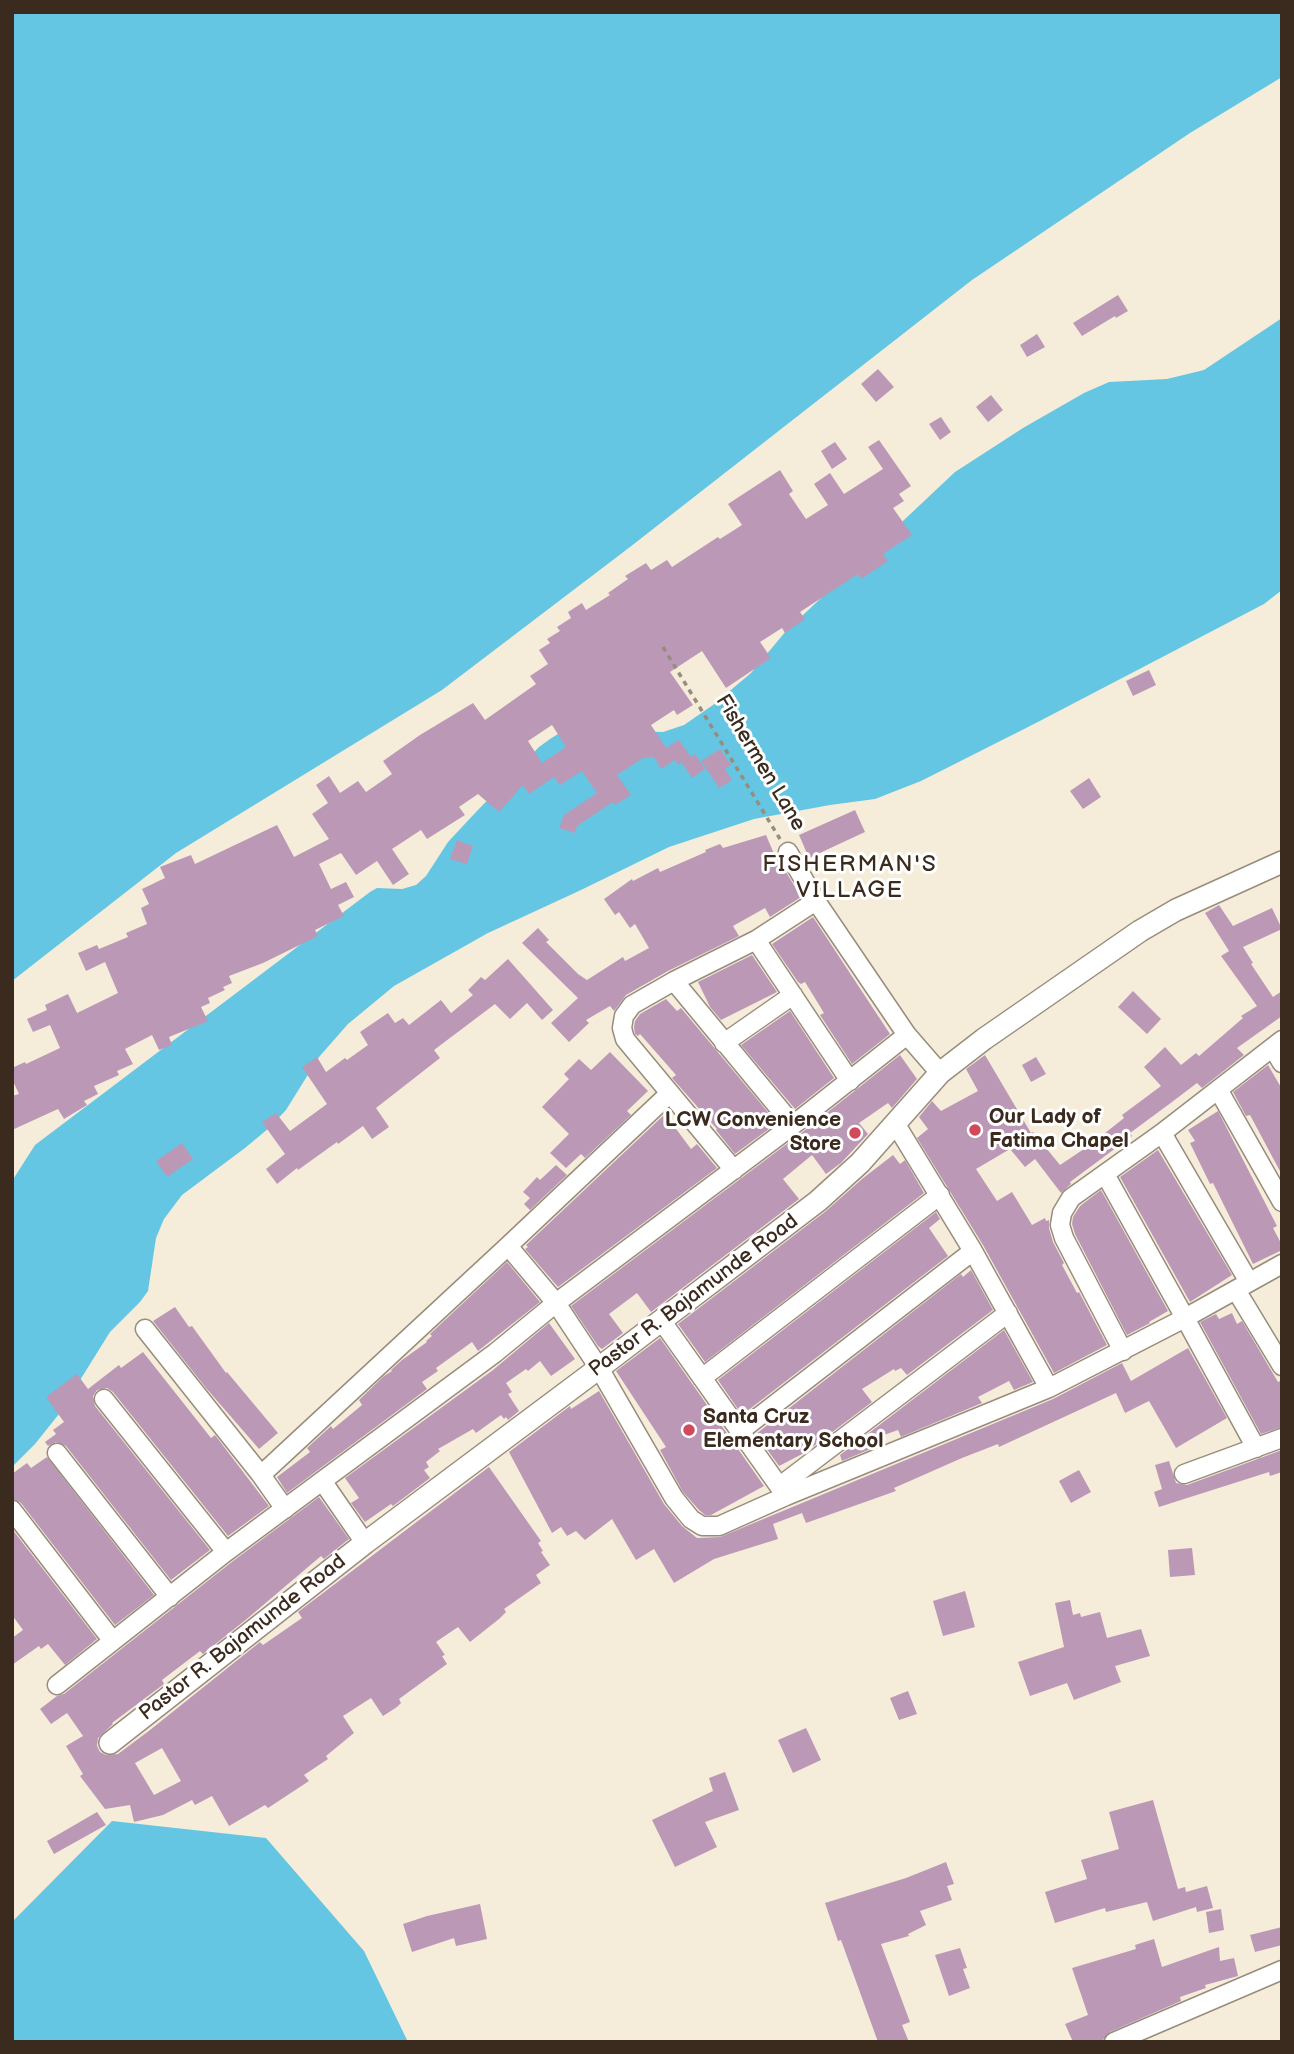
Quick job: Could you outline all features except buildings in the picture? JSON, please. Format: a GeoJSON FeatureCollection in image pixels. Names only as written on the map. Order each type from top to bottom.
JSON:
{"type":"FeatureCollection","features":[{"type":"Feature","properties":{"kind":"street","name":"Fishermen Lane"},"geometry":{"type":"LineString","coordinates":[[788,852],[816,901],[907,1035],[940,1073]]}},
{"type":"Feature","properties":{"kind":"street","name":"Pastor R. Bajamunde Road"},"geometry":{"type":"LineString","coordinates":[[110,1743],[365,1543],[818,1201],[860,1163],[940,1073],[1047,994],[1140,931],[1176,910],[1282,862]]}},
{"type":"Feature","properties":{"kind":"street"},"geometry":{"type":"LineString","coordinates":[[734,1170],[625,1039],[622,1028],[624,1016],[632,1005],[756,940],[816,901]]}},
{"type":"Feature","properties":{"kind":"street"},"geometry":{"type":"LineString","coordinates":[[756,940],[850,1081]]}},
{"type":"Feature","properties":{"kind":"street"},"geometry":{"type":"LineString","coordinates":[[674,981],[793,1125]]}},
{"type":"Feature","properties":{"kind":"street"},"geometry":{"type":"LineString","coordinates":[[724,1043],[793,995]]}},
{"type":"Feature","properties":{"kind":"street"},"geometry":{"type":"LineString","coordinates":[[57,1685],[226,1552],[495,1353],[556,1303],[793,1125],[907,1035]]}},
{"type":"Feature","properties":{"kind":"street"},"geometry":{"type":"LineString","coordinates":[[1123,1351],[1064,1238],[1060,1225],[1062,1213],[1071,1198],[1279,1050]]}},
{"type":"Feature","properties":{"kind":"street"},"geometry":{"type":"LineString","coordinates":[[1219,1091],[1282,1202]]}},
{"type":"Feature","properties":{"kind":"street"},"geometry":{"type":"LineString","coordinates":[[261,1475],[669,1094]]}},
{"type":"Feature","properties":{"kind":"street"},"geometry":{"type":"LineString","coordinates":[[895,1123],[973,1251],[1049,1388]]}},
{"type":"Feature","properties":{"kind":"street"},"geometry":{"type":"LineString","coordinates":[[1162,1133],[1282,1366]]}},
{"type":"Feature","properties":{"kind":"street"},"geometry":{"type":"LineString","coordinates":[[1105,1174],[1256,1448]]}},
{"type":"Feature","properties":{"kind":"street"},"geometry":{"type":"LineString","coordinates":[[702,1378],[940,1195]]}},
{"type":"Feature","properties":{"kind":"street"},"geometry":{"type":"LineString","coordinates":[[508,1246],[556,1303],[599,1368],[674,1498],[691,1519],[702,1526],[719,1526],[783,1491],[1049,1388],[1123,1351],[1282,1264]]}},
{"type":"Feature","properties":{"kind":"street"},"geometry":{"type":"LineString","coordinates":[[739,1432],[973,1251]]}},
{"type":"Feature","properties":{"kind":"street"},"geometry":{"type":"LineString","coordinates":[[783,1491],[1008,1312]]}},
{"type":"Feature","properties":{"kind":"street"},"geometry":{"type":"LineString","coordinates":[[661,1320],[783,1491]]}},
{"type":"Feature","properties":{"kind":"street"},"geometry":{"type":"LineString","coordinates":[[145,1329],[261,1475],[285,1510]]}},
{"type":"Feature","properties":{"kind":"street"},"geometry":{"type":"LineString","coordinates":[[104,1399],[226,1552]]}},
{"type":"Feature","properties":{"kind":"street"},"geometry":{"type":"LineString","coordinates":[[1184,1474],[1282,1438]]}},
{"type":"Feature","properties":{"kind":"street"},"geometry":{"type":"LineString","coordinates":[[57,1453],[170,1597]]}},
{"type":"Feature","properties":{"kind":"street"},"geometry":{"type":"LineString","coordinates":[[323,1482],[365,1543]]}},
{"type":"Feature","properties":{"kind":"street"},"geometry":{"type":"LineString","coordinates":[[12,1510],[112,1640]]}},
{"type":"Feature","properties":{"kind":"street"},"geometry":{"type":"LineString","coordinates":[[1114,2042],[1282,1970]]}},
{"type":"Feature","properties":{"kind":"path","name":"Fishermen Lane"},"geometry":{"type":"LineString","coordinates":[[663,647],[788,852]]}},
{"type":"Feature","properties":{"kind":"water"},"geometry":{"type":"Polygon","coordinates":[[[12,12],[1282,12],[1282,77],[1190,133],[972,280],[442,690],[176,853],[12,981],[12,12]]]}},
{"type":"Feature","properties":{"kind":"water"},"geometry":{"type":"Polygon","coordinates":[[[1282,318],[1282,590],[1264,604],[921,781],[875,799],[754,819],[669,847],[488,933],[394,986],[348,1024],[319,1057],[286,1110],[269,1128],[182,1195],[164,1219],[156,1238],[148,1291],[110,1332],[59,1414],[12,1467],[12,1181],[35,1145],[370,892],[377,888],[402,889],[416,885],[426,876],[448,842],[539,747],[550,739],[566,729],[663,732],[684,725],[751,673],[786,631],[955,472],[1084,393],[1109,382],[1167,379],[1204,370],[1282,318]]]}},
{"type":"Feature","properties":{"kind":"water"},"geometry":{"type":"Polygon","coordinates":[[[112,1821],[266,1838],[364,1951],[408,2042],[12,2042],[12,1922],[112,1821]]]}},
{"type":"Feature","properties":{"kind":"place","name":"Our Lady of Fatima Chapel"},"geometry":{"type":"Point","coordinates":[975,1130]}},
{"type":"Feature","properties":{"kind":"place","name":"LCW Convenience Store"},"geometry":{"type":"Point","coordinates":[855,1133]}},
{"type":"Feature","properties":{"kind":"place","name":"Santa Cruz Elementary School"},"geometry":{"type":"Point","coordinates":[689,1430]}},
{"type":"Feature","properties":{"kind":"district","name":"FISHERMAN'S VILLAGE"},"geometry":{"type":"Point","coordinates":[850,878]}}]}
